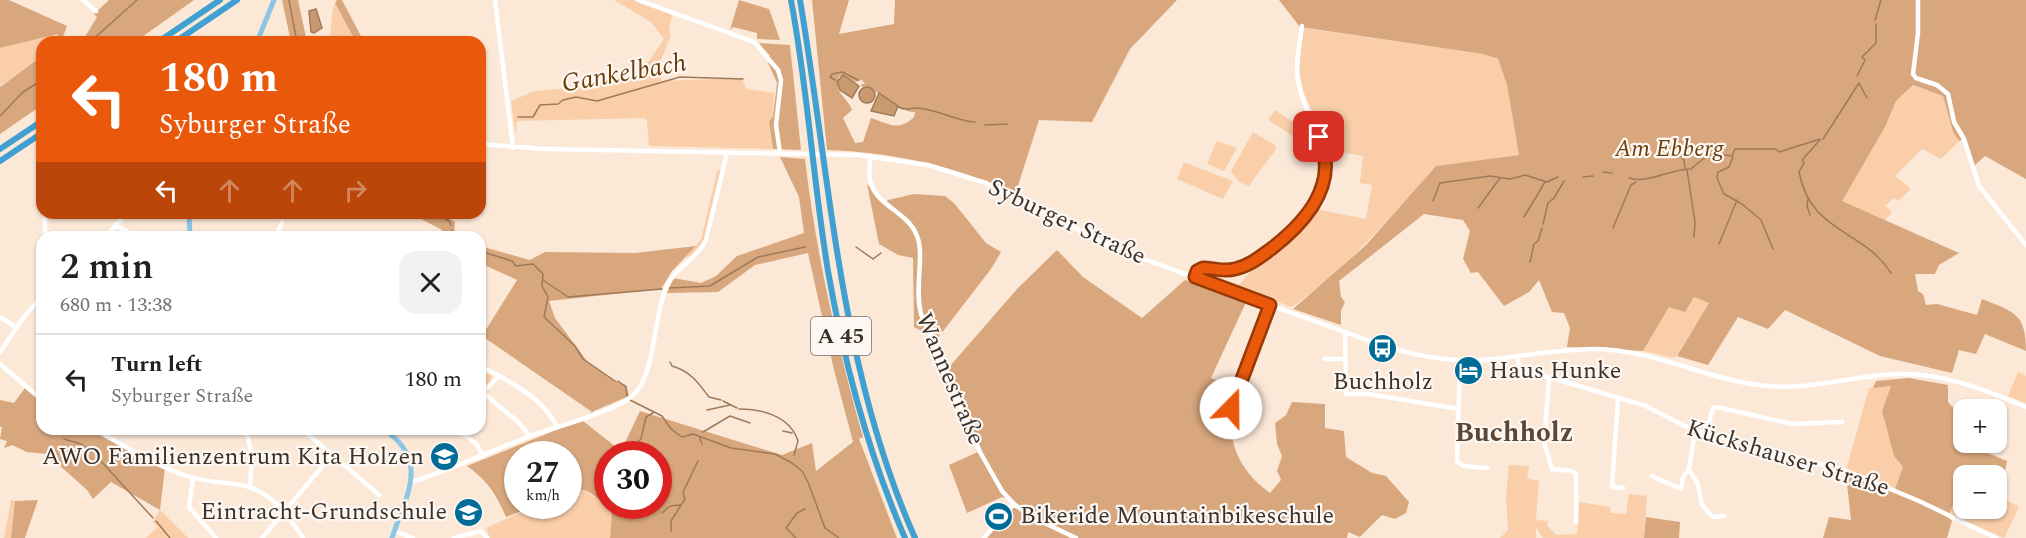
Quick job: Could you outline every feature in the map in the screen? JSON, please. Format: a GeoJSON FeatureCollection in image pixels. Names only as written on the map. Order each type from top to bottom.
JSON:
{"type":"FeatureCollection","features":[{"type":"Feature","properties":{"kind":"highway"},"geometry":{"type":"LineString","coordinates":[[167,36],[220,0]]}},
{"type":"Feature","properties":{"kind":"highway"},"geometry":{"type":"LineString","coordinates":[[185,36],[237,0]]}},
{"type":"Feature","properties":{"kind":"highway","name":"A 45"},"geometry":{"type":"LineString","coordinates":[[789,0],[810,132],[828,270],[847,364],[878,467],[904,535]]}},
{"type":"Feature","properties":{"kind":"highway","name":"A 45"},"geometry":{"type":"LineString","coordinates":[[802,0],[831,224],[848,323],[872,416],[915,538]]}},
{"type":"Feature","properties":{"kind":"highway"},"geometry":{"type":"LineString","coordinates":[[0,149],[36,125]]}},
{"type":"Feature","properties":{"kind":"highway"},"geometry":{"type":"LineString","coordinates":[[0,161],[36,137]]}},
{"type":"Feature","properties":{"kind":"main road"},"geometry":{"type":"LineString","coordinates":[[259,36],[274,0]]}},
{"type":"Feature","properties":{"kind":"main road"},"geometry":{"type":"LineString","coordinates":[[392,435],[408,452],[412,468],[392,538]]}},
{"type":"Feature","properties":{"kind":"street"},"geometry":{"type":"LineString","coordinates":[[82,0],[96,11]]}},
{"type":"Feature","properties":{"kind":"street"},"geometry":{"type":"LineString","coordinates":[[495,0],[513,148]]}},
{"type":"Feature","properties":{"kind":"street"},"geometry":{"type":"LineString","coordinates":[[638,0],[754,42],[778,70],[781,80],[776,125],[780,153]]}},
{"type":"Feature","properties":{"kind":"street"},"geometry":{"type":"LineString","coordinates":[[1918,0],[1918,33],[1913,74],[1916,78],[1937,85],[1948,94],[1954,122],[1964,139],[1979,186],[2026,245]]}},
{"type":"Feature","properties":{"kind":"street"},"geometry":{"type":"LineString","coordinates":[[1195,277],[1197,271],[1203,268],[1228,271],[1255,261],[1294,231],[1318,200],[1325,162],[1321,141],[1305,106],[1298,79],[1302,26]]}},
{"type":"Feature","properties":{"kind":"street","name":"Syburger Straße"},"geometry":{"type":"LineString","coordinates":[[486,145],[513,148],[846,155],[911,161],[967,176],[1004,192],[1103,243],[1410,354],[1460,360],[1565,350],[1624,351],[1668,360],[1742,382],[1779,387],[1817,387],[1885,375],[1925,375],[1963,383],[2026,407]]}},
{"type":"Feature","properties":{"kind":"street"},"geometry":{"type":"LineString","coordinates":[[410,480],[415,481],[436,474],[614,405],[636,392],[645,373],[667,286],[674,273],[701,248],[706,240],[727,153]]}},
{"type":"Feature","properties":{"kind":"street","name":"Wannestraße"},"geometry":{"type":"LineString","coordinates":[[870,156],[870,180],[874,190],[917,234],[919,246],[917,295],[921,314],[980,452],[1002,491],[1014,504],[1032,517],[1076,538]]}},
{"type":"Feature","properties":{"kind":"street"},"geometry":{"type":"LineString","coordinates":[[110,231],[120,219]]}},
{"type":"Feature","properties":{"kind":"street"},"geometry":{"type":"LineString","coordinates":[[278,231],[282,222]]}},
{"type":"Feature","properties":{"kind":"street"},"geometry":{"type":"LineString","coordinates":[[115,225],[126,231]]}},
{"type":"Feature","properties":{"kind":"street"},"geometry":{"type":"LineString","coordinates":[[0,352],[36,303]]}},
{"type":"Feature","properties":{"kind":"street"},"geometry":{"type":"LineString","coordinates":[[1231,408],[1270,305]]}},
{"type":"Feature","properties":{"kind":"street"},"geometry":{"type":"LineString","coordinates":[[0,317],[16,328]]}},
{"type":"Feature","properties":{"kind":"street"},"geometry":{"type":"LineString","coordinates":[[1346,332],[1344,359],[1346,394],[1369,394],[1459,410]]}},
{"type":"Feature","properties":{"kind":"street","name":"Kückshauser Straße"},"geometry":{"type":"LineString","coordinates":[[1517,356],[1522,369],[1549,379],[1652,408],[1695,431],[1849,472],[1919,501],[1996,538]]}},
{"type":"Feature","properties":{"kind":"street"},"geometry":{"type":"LineString","coordinates":[[1325,359],[1344,359]]}},
{"type":"Feature","properties":{"kind":"street"},"geometry":{"type":"LineString","coordinates":[[1460,360],[1458,463],[1470,468],[1487,468]]}},
{"type":"Feature","properties":{"kind":"street"},"geometry":{"type":"LineString","coordinates":[[0,364],[36,395]]}},
{"type":"Feature","properties":{"kind":"street"},"geometry":{"type":"LineString","coordinates":[[486,369],[530,397],[553,418],[557,427]]}},
{"type":"Feature","properties":{"kind":"street"},"geometry":{"type":"LineString","coordinates":[[486,390],[499,376]]}},
{"type":"Feature","properties":{"kind":"street"},"geometry":{"type":"LineString","coordinates":[[1549,379],[1545,450],[1552,469],[1572,471],[1576,474],[1576,522]]}},
{"type":"Feature","properties":{"kind":"street"},"geometry":{"type":"LineString","coordinates":[[486,397],[517,420],[530,436]]}},
{"type":"Feature","properties":{"kind":"street"},"geometry":{"type":"LineString","coordinates":[[1618,398],[1612,487],[1623,488]]}},
{"type":"Feature","properties":{"kind":"street"},"geometry":{"type":"LineString","coordinates":[[1706,434],[1715,407],[1792,424],[1842,422]]}},
{"type":"Feature","properties":{"kind":"street"},"geometry":{"type":"LineString","coordinates":[[1652,476],[1681,489],[1683,477],[1689,469],[1695,431]]}},
{"type":"Feature","properties":{"kind":"street"},"geometry":{"type":"LineString","coordinates":[[105,435],[165,468],[193,478],[250,486],[271,497],[303,538]]}},
{"type":"Feature","properties":{"kind":"street"},"geometry":{"type":"LineString","coordinates":[[248,435],[252,456],[250,486]]}},
{"type":"Feature","properties":{"kind":"street"},"geometry":{"type":"LineString","coordinates":[[309,435],[380,495]]}},
{"type":"Feature","properties":{"kind":"street"},"geometry":{"type":"LineString","coordinates":[[465,435],[477,445],[483,456]]}},
{"type":"Feature","properties":{"kind":"street"},"geometry":{"type":"LineString","coordinates":[[262,538],[332,455]]}},
{"type":"Feature","properties":{"kind":"street"},"geometry":{"type":"LineString","coordinates":[[1689,469],[1706,511],[1718,518],[1724,516]]}},
{"type":"Feature","properties":{"kind":"street"},"geometry":{"type":"LineString","coordinates":[[193,478],[189,507],[216,538]]}},
{"type":"Feature","properties":{"kind":"street"},"geometry":{"type":"LineString","coordinates":[[984,538],[1014,504]]}},
{"type":"Feature","properties":{"kind":"street"},"geometry":{"type":"LineString","coordinates":[[394,531],[413,538]]}},
{"type":"Feature","properties":{"kind":"street"},"geometry":{"type":"LineString","coordinates":[[454,538],[481,531],[487,537]]}},
{"type":"Feature","properties":{"kind":"shaded area"},"geometry":{"type":"Polygon","coordinates":[[[614,0],[633,0],[672,15],[669,30],[671,35],[659,65],[661,81],[742,78],[746,89],[774,93],[773,116],[769,122],[773,149],[649,146],[647,121],[644,118],[517,121],[516,136],[511,101],[535,91],[594,86],[626,76],[647,64],[664,39],[651,22],[614,0]]]}},
{"type":"Feature","properties":{"kind":"shaded area"},"geometry":{"type":"Polygon","coordinates":[[[335,3],[353,36],[330,36],[335,3]]]}},
{"type":"Feature","properties":{"kind":"shaded area"},"geometry":{"type":"Polygon","coordinates":[[[316,9],[322,28],[314,33],[311,32],[309,11],[316,9]]]}},
{"type":"Feature","properties":{"kind":"shaded area"},"geometry":{"type":"Polygon","coordinates":[[[1303,28],[1483,54],[1498,60],[1507,85],[1519,155],[1436,166],[1350,258],[1292,307],[1237,287],[1315,209],[1366,219],[1372,185],[1360,183],[1363,156],[1329,150],[1304,93],[1299,70],[1303,28]]]}},
{"type":"Feature","properties":{"kind":"shaded area"},"geometry":{"type":"Polygon","coordinates":[[[36,39],[36,60],[0,86],[0,48],[36,39]]]}},
{"type":"Feature","properties":{"kind":"shaded area"},"geometry":{"type":"Polygon","coordinates":[[[843,75],[859,86],[852,98],[840,90],[837,82],[843,75]]]}},
{"type":"Feature","properties":{"kind":"shaded area"},"geometry":{"type":"Polygon","coordinates":[[[1913,85],[1943,96],[1953,132],[1959,141],[1941,159],[1922,149],[1895,176],[1911,189],[1898,201],[1894,198],[1885,206],[1892,212],[1885,220],[1842,202],[1843,197],[1885,127],[1896,101],[1913,85]]]}},
{"type":"Feature","properties":{"kind":"shaded area"},"geometry":{"type":"Polygon","coordinates":[[[867,87],[873,89],[875,95],[873,101],[867,103],[861,101],[859,95],[861,89],[867,87]]]}},
{"type":"Feature","properties":{"kind":"shaded area"},"geometry":{"type":"Polygon","coordinates":[[[879,93],[898,106],[894,116],[871,111],[879,93]]]}},
{"type":"Feature","properties":{"kind":"shaded area"},"geometry":{"type":"Polygon","coordinates":[[[1275,110],[1305,130],[1299,140],[1268,120],[1275,110]]]}},
{"type":"Feature","properties":{"kind":"shaded area"},"geometry":{"type":"Polygon","coordinates":[[[1253,132],[1275,145],[1276,149],[1249,186],[1239,182],[1231,171],[1253,132]]]}},
{"type":"Feature","properties":{"kind":"shaded area"},"geometry":{"type":"Polygon","coordinates":[[[1217,141],[1237,148],[1224,171],[1207,164],[1217,141]]]}},
{"type":"Feature","properties":{"kind":"shaded area"},"geometry":{"type":"Polygon","coordinates":[[[1184,162],[1233,181],[1223,199],[1177,179],[1184,162]]]}},
{"type":"Feature","properties":{"kind":"shaded area"},"geometry":{"type":"Polygon","coordinates":[[[725,168],[708,242],[696,255],[686,257],[701,240],[717,171],[725,168]]]}},
{"type":"Feature","properties":{"kind":"shaded area"},"geometry":{"type":"Polygon","coordinates":[[[1694,297],[1709,303],[1675,358],[1643,351],[1669,307],[1694,297]]]}},
{"type":"Feature","properties":{"kind":"shaded area"},"geometry":{"type":"Polygon","coordinates":[[[486,372],[492,376],[491,383],[486,387],[486,372]]]}},
{"type":"Feature","properties":{"kind":"shaded area"},"geometry":{"type":"Polygon","coordinates":[[[2018,372],[2026,376],[2026,403],[2008,396],[2018,372]]]}},
{"type":"Feature","properties":{"kind":"shaded area"},"geometry":{"type":"Polygon","coordinates":[[[1891,386],[1882,411],[1894,456],[1903,467],[1896,489],[1846,470],[1869,388],[1891,386]]]}},
{"type":"Feature","properties":{"kind":"shaded area"},"geometry":{"type":"Polygon","coordinates":[[[1509,465],[1529,466],[1527,478],[1539,481],[1536,520],[1548,521],[1547,525],[1556,535],[1577,534],[1579,502],[1610,507],[1611,513],[1626,514],[1629,494],[1647,496],[1644,538],[1543,538],[1536,527],[1536,538],[1500,538],[1508,530],[1506,496],[1509,465]]]}},
{"type":"Feature","properties":{"kind":"shaded area"},"geometry":{"type":"Polygon","coordinates":[[[582,490],[594,497],[594,519],[612,519],[610,538],[490,538],[486,528],[506,519],[582,519],[582,490]]]}},
{"type":"Feature","properties":{"kind":"shaded area"},"geometry":{"type":"Polygon","coordinates":[[[11,500],[15,501],[11,538],[4,538],[11,500]]]}},
{"type":"Feature","properties":{"kind":"shaded area"},"geometry":{"type":"Polygon","coordinates":[[[2007,500],[2019,507],[2004,538],[1960,519],[2007,519],[2007,500]]]}},
{"type":"Feature","properties":{"kind":"shaded area"},"geometry":{"type":"Polygon","coordinates":[[[1953,502],[1953,516],[1948,514],[1953,502]]]}},
{"type":"Feature","properties":{"kind":"shaded area"},"geometry":{"type":"Polygon","coordinates":[[[160,510],[188,538],[146,538],[158,527],[153,522],[160,510]]]}},
{"type":"Feature","properties":{"kind":"green space"},"geometry":{"type":"Polygon","coordinates":[[[0,0],[9,0],[67,26],[63,36],[57,36],[58,34],[36,36],[36,39],[0,48],[0,0]]]}},
{"type":"Feature","properties":{"kind":"green space"},"geometry":{"type":"Polygon","coordinates":[[[109,0],[194,0],[143,36],[86,36],[97,17],[94,14],[109,0]]]}},
{"type":"Feature","properties":{"kind":"green space"},"geometry":{"type":"Polygon","coordinates":[[[282,0],[298,0],[306,36],[290,36],[282,0]]]}},
{"type":"Feature","properties":{"kind":"green space"},"geometry":{"type":"Polygon","coordinates":[[[337,0],[342,0],[361,36],[353,36],[335,3],[337,0]]]}},
{"type":"Feature","properties":{"kind":"green space"},"geometry":{"type":"Polygon","coordinates":[[[739,0],[769,9],[780,40],[757,39],[757,33],[733,27],[730,30],[739,0]]]}},
{"type":"Feature","properties":{"kind":"green space"},"geometry":{"type":"Polygon","coordinates":[[[812,0],[849,0],[839,34],[894,24],[895,0],[1177,0],[1130,49],[1092,122],[1039,120],[1015,195],[971,176],[924,162],[900,157],[827,150],[812,0]],[[843,75],[839,77],[838,88],[852,110],[843,118],[855,143],[863,142],[871,118],[898,125],[914,117],[915,112],[901,108],[876,92],[862,87],[861,84],[865,84],[862,80],[855,82],[843,75]]]}},
{"type":"Feature","properties":{"kind":"green space","name":"Am Ebberg"},"geometry":{"type":"Polygon","coordinates":[[[1279,0],[2026,0],[2026,179],[1985,156],[1974,166],[1964,139],[1959,141],[1953,132],[1943,96],[1913,85],[1896,101],[1885,127],[1842,201],[1959,253],[1939,265],[1935,274],[1915,274],[1918,291],[1923,294],[1926,305],[1937,304],[1977,315],[1982,299],[2002,307],[2021,321],[2026,351],[1985,334],[1976,354],[1959,350],[1952,373],[1880,356],[1785,310],[1768,329],[1738,317],[1708,365],[1677,356],[1709,303],[1694,297],[1685,312],[1669,307],[1643,351],[1567,347],[1570,328],[1564,313],[1552,312],[1539,280],[1529,292],[1504,306],[1478,272],[1471,273],[1463,259],[1470,231],[1463,220],[1424,214],[1339,281],[1341,297],[1345,302],[1341,311],[1341,325],[1293,309],[1366,245],[1436,166],[1519,155],[1507,85],[1498,59],[1483,54],[1300,27],[1279,0]]]}},
{"type":"Feature","properties":{"kind":"green space"},"geometry":{"type":"Polygon","coordinates":[[[759,43],[790,45],[801,150],[773,149],[769,122],[773,116],[777,83],[766,58],[770,56],[759,43]]]}},
{"type":"Feature","properties":{"kind":"green space"},"geometry":{"type":"Polygon","coordinates":[[[36,60],[36,109],[0,134],[0,87],[36,60]]]}},
{"type":"Feature","properties":{"kind":"green space"},"geometry":{"type":"Polygon","coordinates":[[[780,157],[805,159],[828,299],[863,437],[859,439],[897,538],[610,538],[611,519],[672,519],[672,441],[626,441],[640,411],[782,455],[812,443],[816,471],[853,442],[834,370],[808,253],[755,265],[718,292],[667,293],[673,278],[701,283],[716,276],[737,256],[804,233],[799,197],[780,157]]]}},
{"type":"Feature","properties":{"kind":"green space"},"geometry":{"type":"Polygon","coordinates":[[[867,184],[885,204],[888,200],[914,194],[945,196],[954,203],[986,243],[1001,252],[991,269],[937,339],[914,327],[913,258],[898,255],[879,244],[867,184]]]}},
{"type":"Feature","properties":{"kind":"green space"},"geometry":{"type":"Polygon","coordinates":[[[421,219],[450,219],[455,222],[454,231],[442,230],[421,219]]]}},
{"type":"Feature","properties":{"kind":"green space"},"geometry":{"type":"Polygon","coordinates":[[[696,246],[672,271],[661,289],[549,301],[555,318],[587,361],[610,378],[626,385],[629,396],[594,411],[583,421],[608,441],[594,441],[594,496],[582,490],[582,441],[529,441],[586,418],[592,412],[486,339],[486,330],[517,280],[486,266],[486,248],[530,260],[545,252],[635,253],[696,246]]]}},
{"type":"Feature","properties":{"kind":"green space"},"geometry":{"type":"Polygon","coordinates":[[[1057,250],[1083,277],[1142,318],[1185,280],[1247,300],[1211,378],[1235,391],[1232,406],[1232,435],[1240,460],[1248,472],[1270,493],[1281,480],[1277,471],[1282,456],[1277,444],[1275,423],[1286,415],[1292,402],[1325,404],[1325,428],[1344,431],[1346,457],[1372,473],[1386,476],[1409,502],[1406,513],[1395,519],[1382,515],[1360,537],[1348,532],[1347,538],[984,538],[1014,504],[1008,498],[1002,497],[967,513],[949,465],[980,451],[944,373],[1017,289],[1057,250]]]}},
{"type":"Feature","properties":{"kind":"green space"},"geometry":{"type":"Polygon","coordinates":[[[1909,378],[1948,385],[1948,402],[1953,408],[1953,453],[1987,453],[2007,461],[2006,465],[1953,465],[1953,504],[1948,517],[1952,521],[1947,538],[1823,538],[1829,517],[1851,520],[1846,475],[1894,492],[1903,467],[1894,456],[1882,411],[1891,386],[1873,388],[1876,381],[1909,378]]]}},
{"type":"Feature","properties":{"kind":"green space"},"geometry":{"type":"Polygon","coordinates":[[[25,388],[36,396],[36,435],[105,435],[165,468],[160,510],[111,482],[93,499],[87,490],[47,454],[27,452],[12,445],[4,448],[7,441],[0,439],[2,427],[0,427],[0,400],[14,403],[25,388]]]}},
{"type":"Feature","properties":{"kind":"green space"},"geometry":{"type":"Polygon","coordinates":[[[504,451],[504,512],[491,488],[467,466],[504,451]]]}},
{"type":"Feature","properties":{"kind":"green space"},"geometry":{"type":"Polygon","coordinates":[[[38,500],[25,538],[11,538],[15,501],[38,500]]]}},
{"type":"Feature","properties":{"kind":"green space"},"geometry":{"type":"Polygon","coordinates":[[[1646,517],[1680,522],[1679,538],[1644,538],[1646,517]]]}},
{"type":"Feature","properties":{"kind":"waterway"},"geometry":{"type":"LineString","coordinates":[[97,36],[137,0]]}},
{"type":"Feature","properties":{"kind":"waterway"},"geometry":{"type":"LineString","coordinates":[[289,0],[296,36]]}},
{"type":"Feature","properties":{"kind":"waterway"},"geometry":{"type":"LineString","coordinates":[[1875,20],[1881,0]]}},
{"type":"Feature","properties":{"kind":"waterway"},"geometry":{"type":"LineString","coordinates":[[1857,76],[1865,60],[1862,57],[1876,43],[1876,24]]}},
{"type":"Feature","properties":{"kind":"waterway","name":"Gankelbach"},"geometry":{"type":"LineString","coordinates":[[835,80],[830,77],[832,74],[842,72],[858,80]]}},
{"type":"Feature","properties":{"kind":"waterway","name":"Gankelbach"},"geometry":{"type":"LineString","coordinates":[[518,117],[533,117],[540,105],[558,104],[563,100],[576,97],[597,101],[680,77],[743,79]]}},
{"type":"Feature","properties":{"kind":"waterway"},"geometry":{"type":"LineString","coordinates":[[1823,139],[1859,83],[1867,98]]}},
{"type":"Feature","properties":{"kind":"waterway"},"geometry":{"type":"LineString","coordinates":[[0,116],[23,92],[36,84]]}},
{"type":"Feature","properties":{"kind":"waterway","name":"Gankelbach"},"geometry":{"type":"LineString","coordinates":[[898,107],[922,108],[975,122]]}},
{"type":"Feature","properties":{"kind":"waterway","name":"Gankelbach"},"geometry":{"type":"LineString","coordinates":[[985,125],[1007,124]]}},
{"type":"Feature","properties":{"kind":"waterway"},"geometry":{"type":"LineString","coordinates":[[1629,178],[1651,178],[1691,169],[1709,156],[1719,154],[1732,156],[1735,149],[1776,149],[1779,152],[1820,139]]}},
{"type":"Feature","properties":{"kind":"waterway"},"geometry":{"type":"LineString","coordinates":[[1820,140],[1802,160],[1804,163],[1799,172],[1805,192],[1814,208],[1839,229],[1866,247],[1891,273]]}},
{"type":"Feature","properties":{"kind":"waterway"},"geometry":{"type":"LineString","coordinates":[[1671,144],[1684,160],[1685,168]]}},
{"type":"Feature","properties":{"kind":"waterway"},"geometry":{"type":"LineString","coordinates":[[1733,157],[1729,167],[1718,172],[1717,178],[1724,194],[1742,204],[1761,220],[1773,249]]}},
{"type":"Feature","properties":{"kind":"waterway"},"geometry":{"type":"LineString","coordinates":[[1687,170],[1695,222],[1694,237]]}},
{"type":"Feature","properties":{"kind":"waterway"},"geometry":{"type":"LineString","coordinates":[[1603,172],[1612,173]]}},
{"type":"Feature","properties":{"kind":"waterway"},"geometry":{"type":"LineString","coordinates":[[1433,201],[1440,183],[1490,176],[1510,179],[1525,175],[1547,182],[1558,177]]}},
{"type":"Feature","properties":{"kind":"waterway"},"geometry":{"type":"LineString","coordinates":[[1583,177],[1593,176]]}},
{"type":"Feature","properties":{"kind":"waterway"},"geometry":{"type":"LineString","coordinates":[[1478,208],[1500,178]]}},
{"type":"Feature","properties":{"kind":"waterway"},"geometry":{"type":"LineString","coordinates":[[1543,224],[1548,203],[1554,198],[1564,181]]}},
{"type":"Feature","properties":{"kind":"waterway"},"geometry":{"type":"LineString","coordinates":[[1524,217],[1545,182]]}},
{"type":"Feature","properties":{"kind":"waterway"},"geometry":{"type":"LineString","coordinates":[[1613,228],[1631,185],[1636,182]]}},
{"type":"Feature","properties":{"kind":"waterway"},"geometry":{"type":"LineString","coordinates":[[1808,199],[1807,206],[1810,215]]}},
{"type":"Feature","properties":{"kind":"waterway"},"geometry":{"type":"LineString","coordinates":[[1719,244],[1737,200]]}},
{"type":"Feature","properties":{"kind":"waterway"},"geometry":{"type":"LineString","coordinates":[[445,219],[451,225]]}},
{"type":"Feature","properties":{"kind":"waterway"},"geometry":{"type":"LineString","coordinates":[[1530,262],[1534,244],[1538,241],[1542,228]]}},
{"type":"Feature","properties":{"kind":"waterway"},"geometry":{"type":"LineString","coordinates":[[670,288],[710,286],[758,257],[805,247]]}},
{"type":"Feature","properties":{"kind":"waterway"},"geometry":{"type":"LineString","coordinates":[[856,247],[873,259],[881,253]]}},
{"type":"Feature","properties":{"kind":"waterway"},"geometry":{"type":"LineString","coordinates":[[486,253],[512,261],[516,266],[533,264],[543,274],[542,286],[548,297],[544,317],[575,346],[583,359],[615,381]]}},
{"type":"Feature","properties":{"kind":"waterway"},"geometry":{"type":"LineString","coordinates":[[543,280],[568,297],[662,289]]}},
{"type":"Feature","properties":{"kind":"waterway"},"geometry":{"type":"LineString","coordinates":[[670,362],[672,366],[693,378],[709,397],[721,400]]}},
{"type":"Feature","properties":{"kind":"waterway"},"geometry":{"type":"LineString","coordinates":[[618,381],[626,387],[627,396]]}},
{"type":"Feature","properties":{"kind":"waterway"},"geometry":{"type":"LineString","coordinates":[[630,400],[662,416],[671,429],[682,437],[693,434],[731,448],[775,454],[792,463],[802,471],[808,482],[825,528],[839,538]]}},
{"type":"Feature","properties":{"kind":"waterway"},"geometry":{"type":"LineString","coordinates":[[723,401],[737,408]]}},
{"type":"Feature","properties":{"kind":"waterway"},"geometry":{"type":"LineString","coordinates":[[707,410],[730,405]]}},
{"type":"Feature","properties":{"kind":"waterway"},"geometry":{"type":"LineString","coordinates":[[739,409],[757,410],[789,425],[798,441],[794,455]]}},
{"type":"Feature","properties":{"kind":"waterway"},"geometry":{"type":"LineString","coordinates":[[638,441],[646,417],[653,413]]}},
{"type":"Feature","properties":{"kind":"waterway"},"geometry":{"type":"LineString","coordinates":[[703,432],[730,416],[750,423]]}},
{"type":"Feature","properties":{"kind":"waterway"},"geometry":{"type":"LineString","coordinates":[[783,431],[792,433]]}},
{"type":"Feature","properties":{"kind":"waterway"},"geometry":{"type":"LineString","coordinates":[[699,436],[702,444]]}},
{"type":"Feature","properties":{"kind":"waterway"},"geometry":{"type":"LineString","coordinates":[[64,439],[81,444],[92,452]]}},
{"type":"Feature","properties":{"kind":"waterway"},"geometry":{"type":"LineString","coordinates":[[99,459],[153,518]]}},
{"type":"Feature","properties":{"kind":"waterway"},"geometry":{"type":"LineString","coordinates":[[671,531],[671,521],[685,499],[683,492],[698,461]]}},
{"type":"Feature","properties":{"kind":"waterway"},"geometry":{"type":"LineString","coordinates":[[672,506],[680,505]]}},
{"type":"Feature","properties":{"kind":"waterway"},"geometry":{"type":"LineString","coordinates":[[796,538],[786,528],[797,513],[805,509]]}},
{"type":"Feature","properties":{"kind":"waterway"},"geometry":{"type":"LineString","coordinates":[[156,521],[170,538]]}},
{"type":"Feature","properties":{"kind":"place","name":"Buchholz"},"geometry":{"type":"Point","coordinates":[1383,349]}},
{"type":"Feature","properties":{"kind":"place","name":"Haus Hunke"},"geometry":{"type":"Point","coordinates":[1468,371]}},
{"type":"Feature","properties":{"kind":"place","name":"AWO Familienzentrum Kita Holzen"},"geometry":{"type":"Point","coordinates":[445,457]}},
{"type":"Feature","properties":{"kind":"place","name":"Eintracht-Grundschule"},"geometry":{"type":"Point","coordinates":[468,512]}},
{"type":"Feature","properties":{"kind":"place","name":"Bikeride Mountainbikeschule"},"geometry":{"type":"Point","coordinates":[999,516]}},
{"type":"Feature","properties":{"kind":"district","name":"Buchholz"},"geometry":{"type":"Point","coordinates":[1514,433]}},
{"type":"Feature","properties":{"kind":"route"},"geometry":{"type":"LineString","coordinates":[[1231,408],[1270,305],[1195,277],[1197,271],[1203,268],[1228,271],[1255,261],[1294,231],[1302,222],[1318,200],[1323,184],[1325,162],[1319,137]]}}]}
